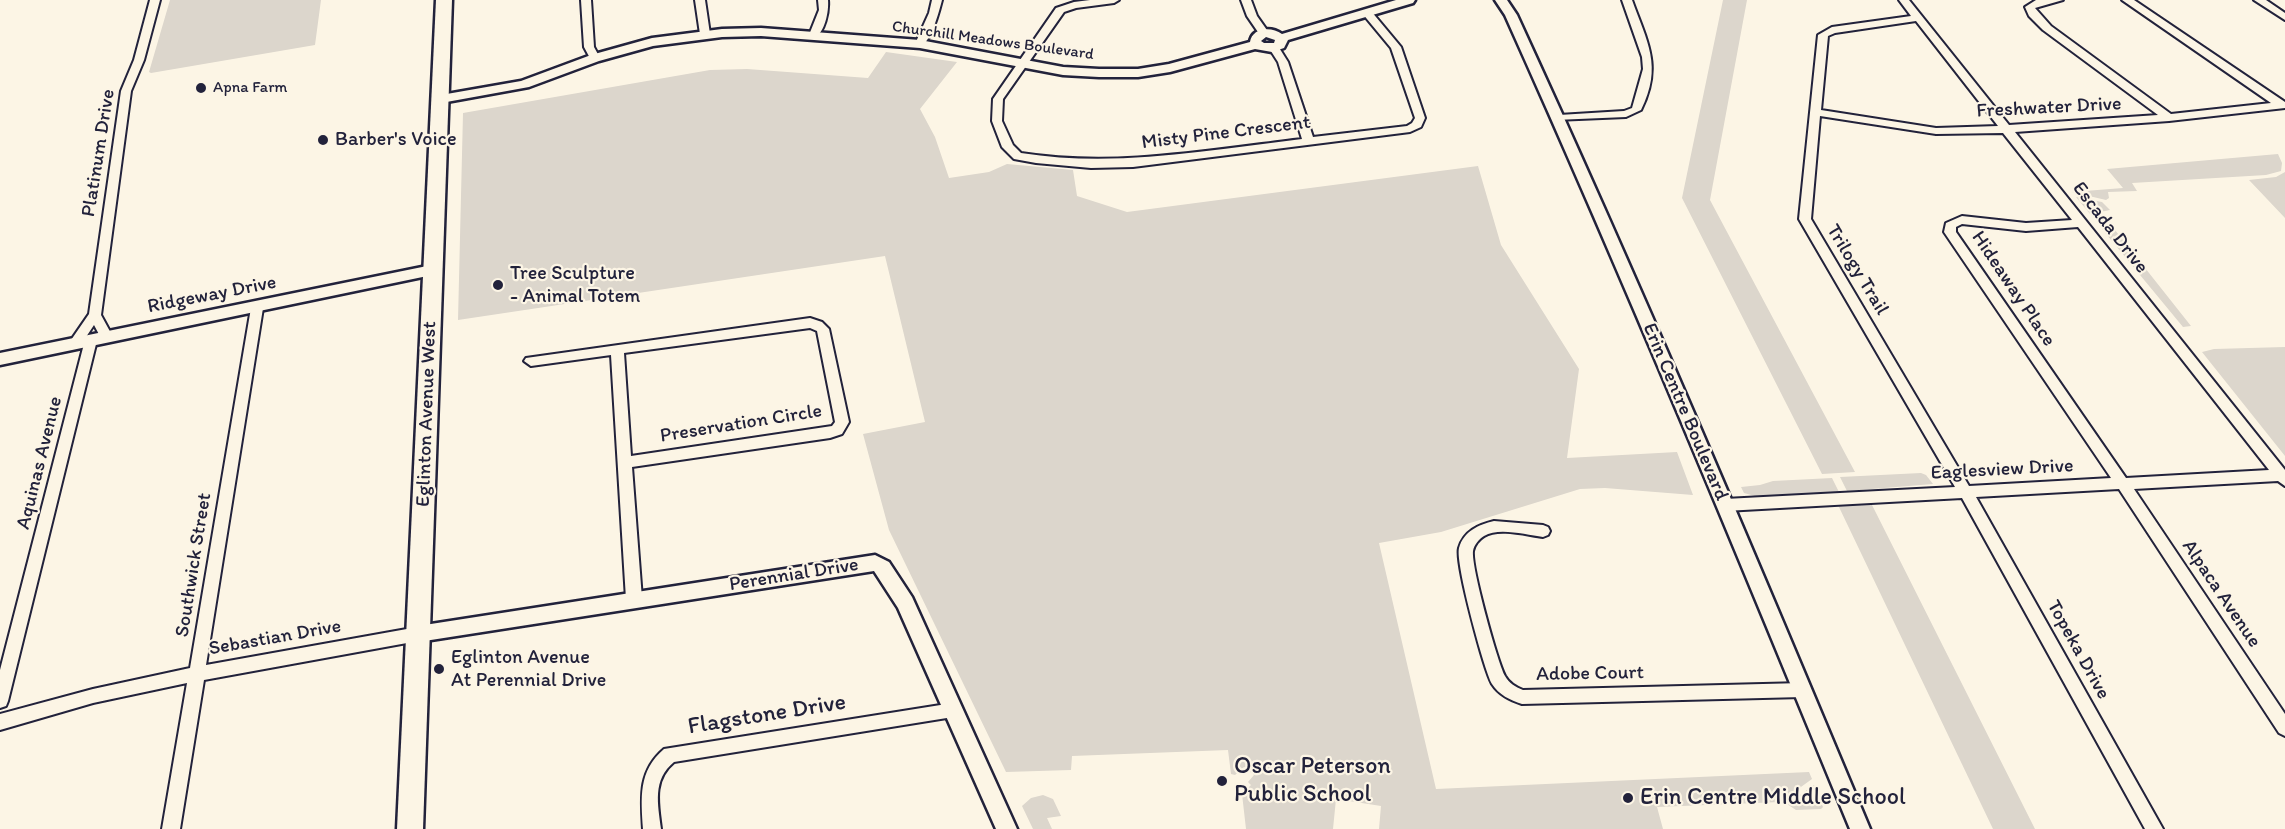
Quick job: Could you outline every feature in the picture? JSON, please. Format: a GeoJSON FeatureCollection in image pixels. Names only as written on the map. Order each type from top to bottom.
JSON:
{"type":"FeatureCollection","features":[{"type":"Feature","properties":{"kind":"main road","name":"Eglinton Avenue West"},"geometry":{"type":"LineString","coordinates":[[410,829],[444,0]]}},
{"type":"Feature","properties":{"kind":"street","name":"Platinum Drive"},"geometry":{"type":"LineString","coordinates":[[91,340],[126,91],[139,60],[155,0]]}},
{"type":"Feature","properties":{"kind":"street"},"geometry":{"type":"LineString","coordinates":[[586,0],[589,46],[595,58]]}},
{"type":"Feature","properties":{"kind":"street"},"geometry":{"type":"LineString","coordinates":[[700,0],[705,34]]}},
{"type":"Feature","properties":{"kind":"street"},"geometry":{"type":"LineString","coordinates":[[814,35],[824,10],[823,0]]}},
{"type":"Feature","properties":{"kind":"street"},"geometry":{"type":"LineString","coordinates":[[920,44],[934,13],[937,0]]}},
{"type":"Feature","properties":{"kind":"street","name":"Misty Pine Crescent"},"geometry":{"type":"LineString","coordinates":[[1114,0],[1065,6],[1003,89],[996,108],[997,121],[1008,147],[1018,156],[1091,164],[1122,163],[1410,129],[1418,125],[1420,118],[1396,47],[1367,13]]}},
{"type":"Feature","properties":{"kind":"street"},"geometry":{"type":"LineString","coordinates":[[1246,0],[1263,47],[1277,45],[1409,0]]}},
{"type":"Feature","properties":{"kind":"street","name":"Erin Centre Boulevard"},"geometry":{"type":"LineString","coordinates":[[1501,0],[1511,15],[1559,118],[1725,505],[1860,829]]}},
{"type":"Feature","properties":{"kind":"street"},"geometry":{"type":"LineString","coordinates":[[1559,118],[1618,115],[1636,110],[1645,82],[1647,57],[1627,0]]}},
{"type":"Feature","properties":{"kind":"street","name":"Escada Drive"},"geometry":{"type":"LineString","coordinates":[[1904,0],[2283,477]]}},
{"type":"Feature","properties":{"kind":"street"},"geometry":{"type":"LineString","coordinates":[[2058,0],[2034,4],[2030,7],[2031,12],[2048,28],[2169,118]]}},
{"type":"Feature","properties":{"kind":"street"},"geometry":{"type":"LineString","coordinates":[[2127,0],[2283,105]]}},
{"type":"Feature","properties":{"kind":"street"},"geometry":{"type":"LineString","coordinates":[[2259,0],[2285,17]]}},
{"type":"Feature","properties":{"kind":"street","name":"Trilogy Trail"},"geometry":{"type":"LineString","coordinates":[[1918,18],[1824,33],[1805,219],[1965,491]]}},
{"type":"Feature","properties":{"kind":"street","name":"Churchill Meadows Boulevard"},"geometry":{"type":"LineString","coordinates":[[441,99],[524,84],[595,58],[652,42],[705,34],[761,32],[920,44],[1082,72],[1138,73],[1196,63],[1261,39]]}},
{"type":"Feature","properties":{"kind":"street"},"geometry":{"type":"LineString","coordinates":[[1277,45],[1309,142]]}},
{"type":"Feature","properties":{"kind":"street","name":"Freshwater Drive"},"geometry":{"type":"LineString","coordinates":[[1815,112],[1936,131],[2006,129],[2169,118],[2283,105]]}},
{"type":"Feature","properties":{"kind":"street","name":"Hideaway Place"},"geometry":{"type":"LineString","coordinates":[[2081,223],[2026,227],[1962,220],[1950,226],[1950,232],[2122,483]]}},
{"type":"Feature","properties":{"kind":"street","name":"Ridgeway Drive"},"geometry":{"type":"LineString","coordinates":[[0,359],[257,308],[432,270]]}},
{"type":"Feature","properties":{"kind":"street","name":"Southwick Street"},"geometry":{"type":"LineString","coordinates":[[171,829],[257,308]]}},
{"type":"Feature","properties":{"kind":"street"},"geometry":{"type":"LineString","coordinates":[[91,340],[95,315]]}},
{"type":"Feature","properties":{"kind":"street","name":"Preservation Circle"},"geometry":{"type":"LineString","coordinates":[[531,361],[810,323],[823,329],[842,422],[837,430],[830,434],[625,462]]}},
{"type":"Feature","properties":{"kind":"street","name":"Aquinas Avenue"},"geometry":{"type":"LineString","coordinates":[[0,701],[91,340]]}},
{"type":"Feature","properties":{"kind":"street"},"geometry":{"type":"LineString","coordinates":[[617,350],[634,599]]}},
{"type":"Feature","properties":{"kind":"street","name":"Eaglesview Drive"},"geometry":{"type":"LineString","coordinates":[[1725,505],[2122,483],[2283,477]]}},
{"type":"Feature","properties":{"kind":"street","name":"Alpaca Avenue"},"geometry":{"type":"LineString","coordinates":[[2122,483],[2285,728]]}},
{"type":"Feature","properties":{"kind":"street","name":"Topeka Drive"},"geometry":{"type":"LineString","coordinates":[[1965,491],[2154,829]]}},
{"type":"Feature","properties":{"kind":"street","name":"Adobe Court"},"geometry":{"type":"LineString","coordinates":[[1543,531],[1512,527],[1480,531],[1470,540],[1467,547],[1467,568],[1498,679],[1508,691],[1522,697],[1803,690]]}},
{"type":"Feature","properties":{"kind":"street","name":"Perennial Drive"},"geometry":{"type":"LineString","coordinates":[[418,634],[875,563],[883,567],[905,603],[1007,829]]}},
{"type":"Feature","properties":{"kind":"street","name":"Sebastian Drive"},"geometry":{"type":"LineString","coordinates":[[0,722],[93,696],[197,674],[418,634]]}},
{"type":"Feature","properties":{"kind":"street","name":"Flagstone Drive"},"geometry":{"type":"LineString","coordinates":[[652,829],[651,775],[660,762],[670,755],[953,710]]}},
{"type":"Feature","properties":{"kind":"shaded area"},"geometry":{"type":"Polygon","coordinates":[[[170,0],[321,0],[315,45],[151,73],[149,72],[170,0]]]}},
{"type":"Feature","properties":{"kind":"shaded area"},"geometry":{"type":"Polygon","coordinates":[[[1723,0],[1747,0],[1710,200],[1855,472],[1822,474],[1682,198],[1723,0]]]}},
{"type":"Feature","properties":{"kind":"shaded area"},"geometry":{"type":"Polygon","coordinates":[[[886,52],[957,62],[920,109],[935,137],[949,178],[989,172],[1007,164],[1073,170],[1077,196],[1127,212],[1478,166],[1501,245],[1579,369],[1567,458],[1677,452],[1693,495],[1605,488],[1580,489],[1441,532],[1379,543],[1436,789],[1809,772],[1812,779],[1780,802],[1657,807],[1663,829],[1379,829],[1381,806],[1336,799],[1333,829],[1246,829],[1242,794],[1251,785],[1248,782],[1254,775],[1244,767],[1235,775],[1231,774],[1228,750],[1072,756],[1071,770],[1006,772],[889,530],[863,434],[925,422],[885,256],[458,320],[463,113],[710,70],[747,69],[868,78],[886,52]]]}},
{"type":"Feature","properties":{"kind":"shaded area"},"geometry":{"type":"Polygon","coordinates":[[[2278,154],[2282,163],[2281,171],[2266,175],[2132,183],[2137,191],[2108,192],[2109,198],[2106,200],[2072,192],[2123,188],[2107,169],[2278,154]]]}},
{"type":"Feature","properties":{"kind":"shaded area"},"geometry":{"type":"Polygon","coordinates":[[[2285,172],[2285,218],[2249,180],[2276,177],[2285,172]]]}},
{"type":"Feature","properties":{"kind":"shaded area"},"geometry":{"type":"Polygon","coordinates":[[[2076,197],[2102,202],[2110,210],[2090,214],[2076,197]]]}},
{"type":"Feature","properties":{"kind":"shaded area"},"geometry":{"type":"Polygon","coordinates":[[[2102,229],[2115,230],[2191,326],[2183,327],[2102,229]]]}},
{"type":"Feature","properties":{"kind":"shaded area"},"geometry":{"type":"Polygon","coordinates":[[[2285,347],[2285,456],[2202,352],[2214,349],[2285,347]]]}},
{"type":"Feature","properties":{"kind":"shaded area"},"geometry":{"type":"Polygon","coordinates":[[[1921,473],[1926,475],[1933,484],[1847,491],[1840,477],[1921,473]]]}},
{"type":"Feature","properties":{"kind":"shaded area"},"geometry":{"type":"Polygon","coordinates":[[[1832,478],[1839,492],[1755,496],[1744,493],[1741,487],[1773,481],[1832,478]]]}},
{"type":"Feature","properties":{"kind":"shaded area"},"geometry":{"type":"Polygon","coordinates":[[[1871,503],[2035,829],[1993,829],[1838,505],[1871,503]]]}},
{"type":"Feature","properties":{"kind":"shaded area"},"geometry":{"type":"Polygon","coordinates":[[[1814,785],[1823,807],[1821,809],[1796,810],[1787,804],[1814,785]]]}},
{"type":"Feature","properties":{"kind":"shaded area"},"geometry":{"type":"Polygon","coordinates":[[[1043,795],[1053,799],[1061,816],[1047,818],[1052,829],[1033,829],[1022,806],[1031,798],[1043,795]]]}},
{"type":"Feature","properties":{"kind":"place","name":"Apna Farm"},"geometry":{"type":"Point","coordinates":[201,88]}},
{"type":"Feature","properties":{"kind":"place","name":"Barber's Voice"},"geometry":{"type":"Point","coordinates":[323,140]}},
{"type":"Feature","properties":{"kind":"place","name":"Tree Sculpture - Animal Totem"},"geometry":{"type":"Point","coordinates":[498,285]}},
{"type":"Feature","properties":{"kind":"place","name":"Eglinton Avenue At Perennial Drive"},"geometry":{"type":"Point","coordinates":[439,669]}},
{"type":"Feature","properties":{"kind":"place","name":"Oscar Peterson Public School"},"geometry":{"type":"Point","coordinates":[1222,781]}},
{"type":"Feature","properties":{"kind":"place","name":"Erin Centre Middle School"},"geometry":{"type":"Point","coordinates":[1628,798]}}]}
